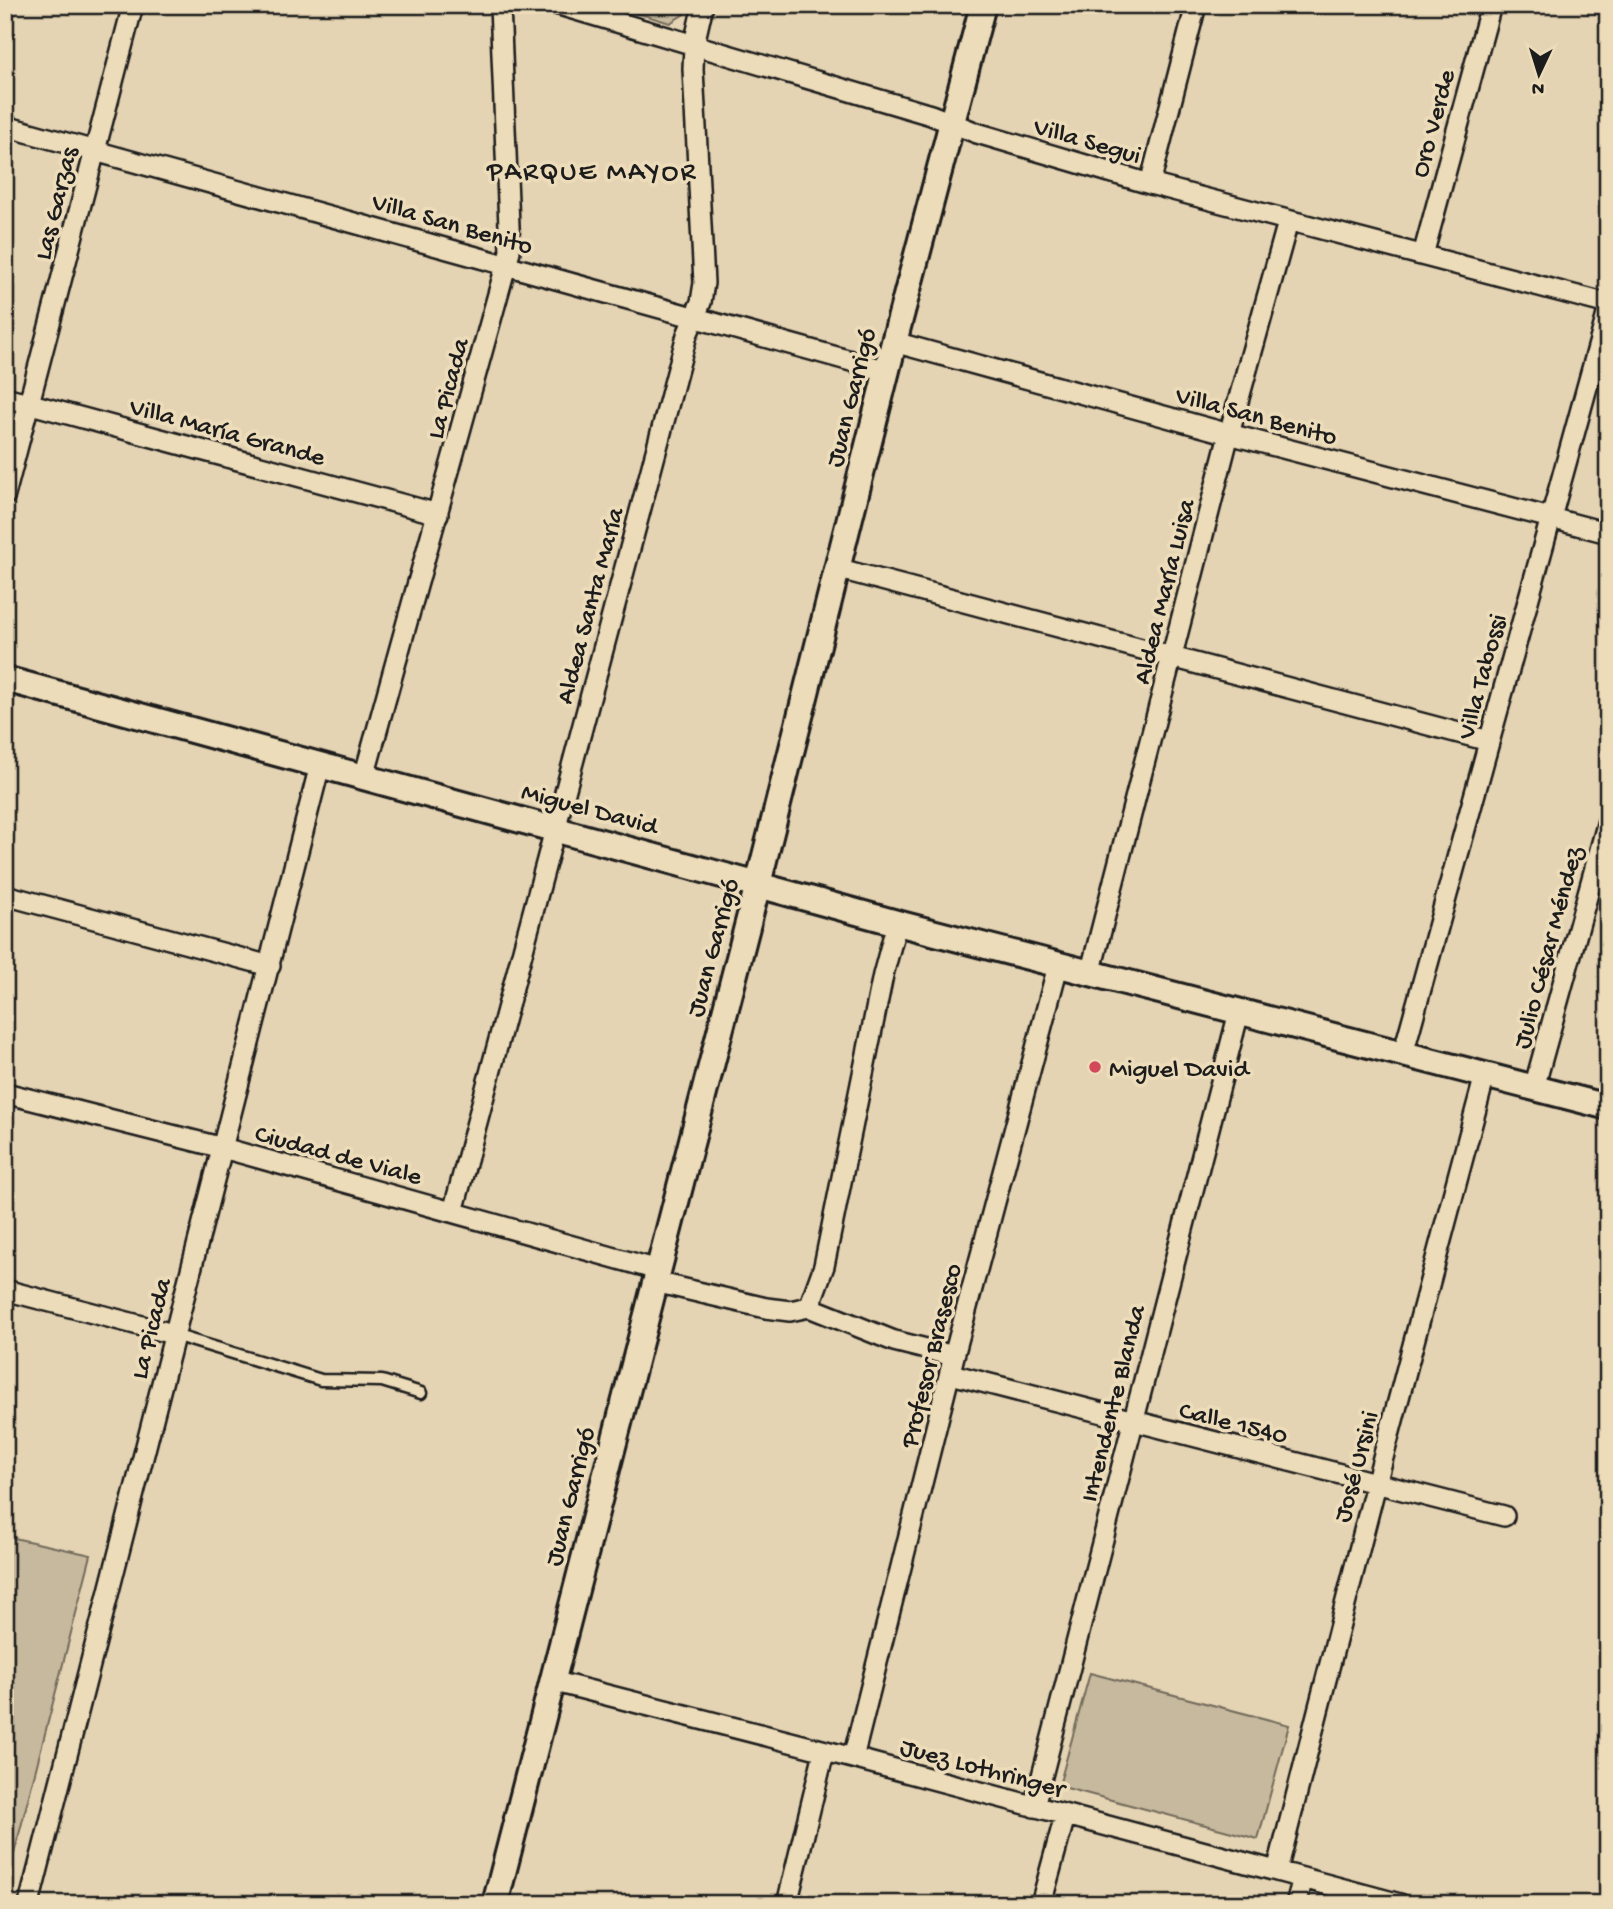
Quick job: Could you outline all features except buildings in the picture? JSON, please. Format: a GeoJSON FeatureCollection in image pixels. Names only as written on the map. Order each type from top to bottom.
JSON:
{"type":"FeatureCollection","features":[{"type":"Feature","properties":{"kind":"street","name":"Las Garzas"},"geometry":{"type":"LineString","coordinates":[[5,495],[133,5]]}},
{"type":"Feature","properties":{"kind":"street","name":"La Picada"},"geometry":{"type":"LineString","coordinates":[[364,777],[507,264],[511,234],[499,5]]}},
{"type":"Feature","properties":{"kind":"street","name":"Villa Segui"},"geometry":{"type":"LineString","coordinates":[[559,5],[1150,184],[1608,304]]}},
{"type":"Feature","properties":{"kind":"street","name":"Aldea Santa María"},"geometry":{"type":"LineString","coordinates":[[453,1212],[693,316],[701,302],[704,283],[693,69],[694,44],[704,5]]}},
{"type":"Feature","properties":{"kind":"street","name":"Juan Garrigó"},"geometry":{"type":"LineString","coordinates":[[495,1904],[758,884],[894,342],[983,5]]}},
{"type":"Feature","properties":{"kind":"street"},"geometry":{"type":"LineString","coordinates":[[1150,184],[1196,5]]}},
{"type":"Feature","properties":{"kind":"street","name":"Oro Verde"},"geometry":{"type":"LineString","coordinates":[[1423,255],[1490,5]]}},
{"type":"Feature","properties":{"kind":"street","name":"Villa San Benito"},"geometry":{"type":"LineString","coordinates":[[5,127],[887,371]]}},
{"type":"Feature","properties":{"kind":"street","name":"Aldea María Luisa"},"geometry":{"type":"LineString","coordinates":[[1090,974],[1229,434],[1288,222]]}},
{"type":"Feature","properties":{"kind":"street","name":"Villa Tabossi"},"geometry":{"type":"LineString","coordinates":[[1403,1054],[1608,312]]}},
{"type":"Feature","properties":{"kind":"street","name":"Villa San Benito"},"geometry":{"type":"LineString","coordinates":[[894,342],[1229,434],[1608,533]]}},
{"type":"Feature","properties":{"kind":"street","name":"Villa María Grande"},"geometry":{"type":"LineString","coordinates":[[5,397],[438,514]]}},
{"type":"Feature","properties":{"kind":"street"},"geometry":{"type":"LineString","coordinates":[[836,568],[1489,741]]}},
{"type":"Feature","properties":{"kind":"street","name":"Miguel David"},"geometry":{"type":"LineString","coordinates":[[5,679],[1058,966],[1608,1107]]}},
{"type":"Feature","properties":{"kind":"street","name":"La Picada"},"geometry":{"type":"LineString","coordinates":[[29,1904],[320,765]]}},
{"type":"Feature","properties":{"kind":"street","name":"Julio César Méndez"},"geometry":{"type":"LineString","coordinates":[[1534,1088],[1608,821]]}},
{"type":"Feature","properties":{"kind":"street"},"geometry":{"type":"LineString","coordinates":[[5,895],[270,965]]}},
{"type":"Feature","properties":{"kind":"street"},"geometry":{"type":"LineString","coordinates":[[809,1307],[828,1248],[883,975],[897,923]]}},
{"type":"Feature","properties":{"kind":"street","name":"Profesor Brasesco"},"geometry":{"type":"LineString","coordinates":[[853,1758],[1058,966]]}},
{"type":"Feature","properties":{"kind":"street","name":"Intendente Blanda"},"geometry":{"type":"LineString","coordinates":[[1034,1807],[1239,1012]]}},
{"type":"Feature","properties":{"kind":"street","name":"José Ursini"},"geometry":{"type":"LineString","coordinates":[[1277,1871],[1485,1075]]}},
{"type":"Feature","properties":{"kind":"street","name":"Ciudad de Viale"},"geometry":{"type":"LineString","coordinates":[[5,1093],[223,1148],[453,1212],[766,1308],[790,1311],[809,1307]]}},
{"type":"Feature","properties":{"kind":"street"},"geometry":{"type":"LineString","coordinates":[[5,1290],[173,1335]]}},
{"type":"Feature","properties":{"kind":"street","name":"Calle 1540"},"geometry":{"type":"LineString","coordinates":[[809,1307],[953,1365],[1133,1422],[1504,1516]]}},
{"type":"Feature","properties":{"kind":"street","name":"Juez Lothringer"},"geometry":{"type":"LineString","coordinates":[[552,1681],[1400,1904]]}},
{"type":"Feature","properties":{"kind":"street"},"geometry":{"type":"LineString","coordinates":[[787,1904],[824,1752]]}},
{"type":"Feature","properties":{"kind":"street"},"geometry":{"type":"LineString","coordinates":[[1041,1904],[1065,1816]]}},
{"type":"Feature","properties":{"kind":"street"},"geometry":{"type":"LineString","coordinates":[[1296,1904],[1303,1878]]}},
{"type":"Feature","properties":{"kind":"lane"},"geometry":{"type":"LineString","coordinates":[[173,1335],[321,1380],[382,1381],[421,1393]]}},
{"type":"Feature","properties":{"kind":"shaded area"},"geometry":{"type":"Polygon","coordinates":[[[610,5],[687,5],[684,14],[670,23],[610,5]]]}},
{"type":"Feature","properties":{"kind":"shaded area"},"geometry":{"type":"Polygon","coordinates":[[[5,1536],[91,1555],[7,1881],[5,1880],[5,1536]]]}},
{"type":"Feature","properties":{"kind":"shaded area"},"geometry":{"type":"Polygon","coordinates":[[[1090,1673],[1289,1725],[1258,1839],[1059,1786],[1090,1673]]]}},
{"type":"Feature","properties":{"kind":"place","name":"Miguel David"},"geometry":{"type":"Point","coordinates":[1095,1067]}},
{"type":"Feature","properties":{"kind":"district","name":"PARQUE MAYOR"},"geometry":{"type":"Point","coordinates":[592,169]}}]}
